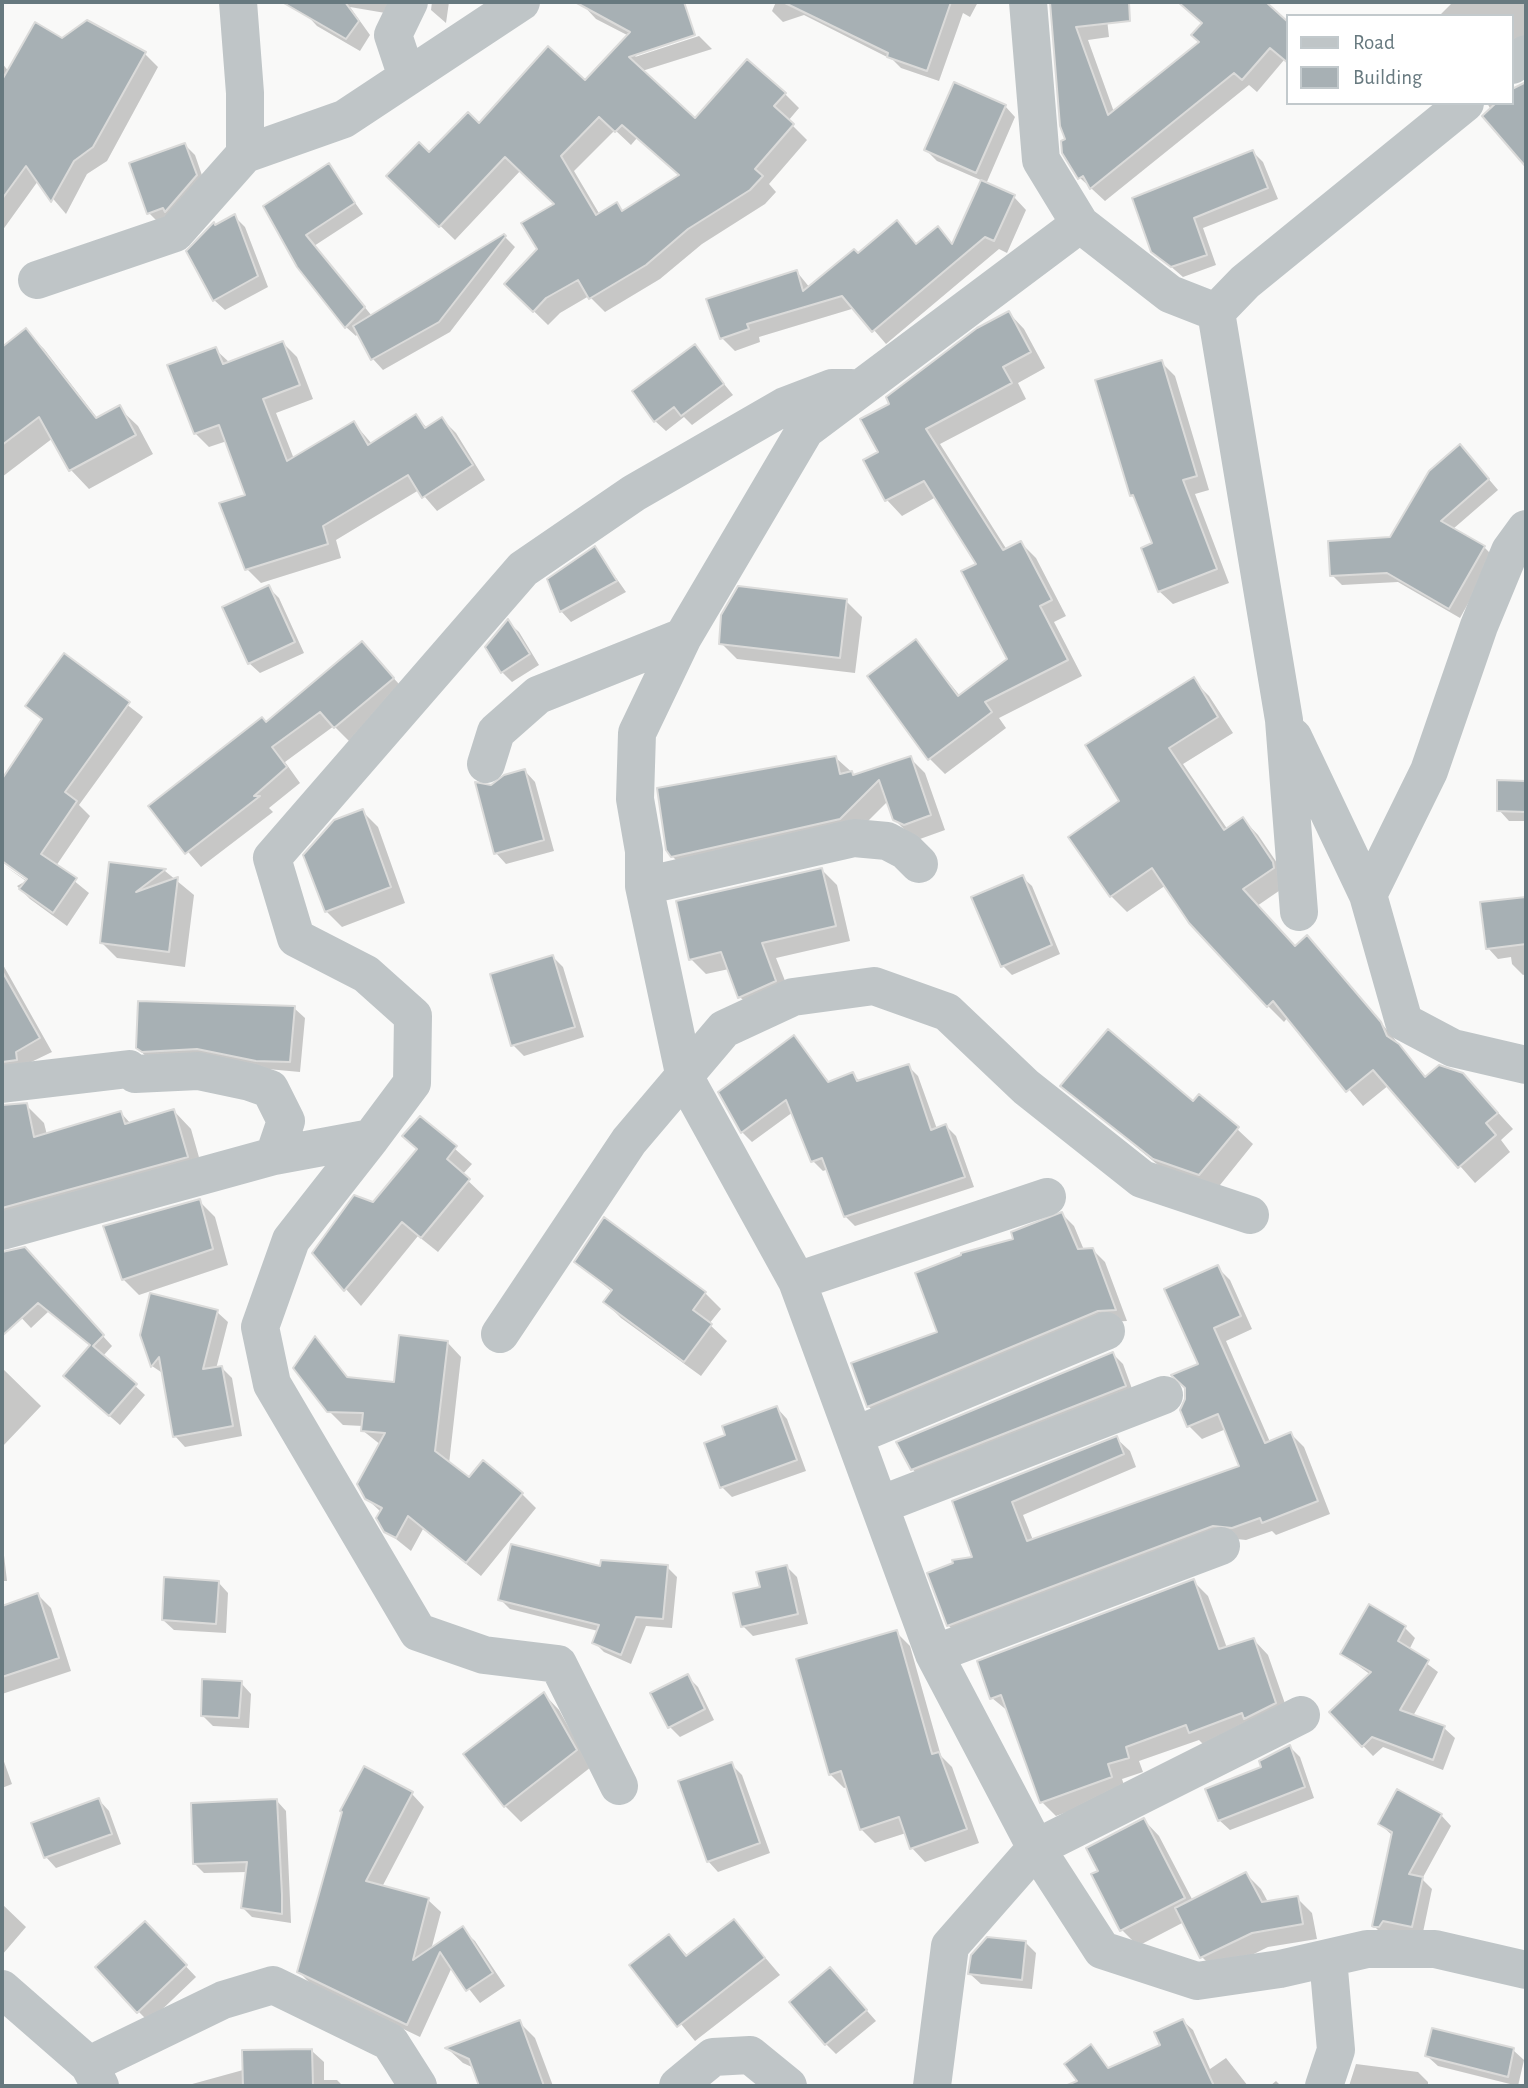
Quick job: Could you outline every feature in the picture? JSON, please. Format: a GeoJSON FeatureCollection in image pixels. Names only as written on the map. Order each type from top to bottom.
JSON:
{"type":"FeatureCollection","features":[{"type":"Feature","properties":{"kind":"street"},"geometry":{"type":"LineString","coordinates":[[237,2],[245,93],[245,153]]}},
{"type":"Feature","properties":{"kind":"street"},"geometry":{"type":"LineString","coordinates":[[407,77],[393,35],[409,2]]}},
{"type":"Feature","properties":{"kind":"street"},"geometry":{"type":"LineString","coordinates":[[37,280],[175,233],[245,153],[344,119],[521,2]]}},
{"type":"Feature","properties":{"kind":"street"},"geometry":{"type":"LineString","coordinates":[[1028,2],[1041,160],[1080,224],[1170,294],[1216,312]]}},
{"type":"Feature","properties":{"kind":"street"},"geometry":{"type":"LineString","coordinates":[[1216,312],[1245,282],[1463,105]]}},
{"type":"Feature","properties":{"kind":"street"},"geometry":{"type":"LineString","coordinates":[[1080,224],[805,430],[682,637],[637,733],[635,799],[644,851],[644,887],[685,1077],[797,1281],[934,1654],[1036,1848],[1102,1950],[1196,1981],[1280,1969],[1367,1949],[1435,1949],[1526,1970]]}},
{"type":"Feature","properties":{"kind":"street"},"geometry":{"type":"LineString","coordinates":[[1216,312],[1284,720],[1299,912]]}},
{"type":"Feature","properties":{"kind":"street"},"geometry":{"type":"LineString","coordinates":[[619,1786],[558,1664],[484,1655],[418,1632],[272,1384],[260,1327],[291,1240],[412,1083],[413,1016],[366,974],[296,938],[272,858],[523,569],[634,493],[785,406],[832,388],[861,388]]}},
{"type":"Feature","properties":{"kind":"street"},"geometry":{"type":"LineString","coordinates":[[1368,895],[1429,771],[1479,626],[1510,551],[1526,529]]}},
{"type":"Feature","properties":{"kind":"street"},"geometry":{"type":"LineString","coordinates":[[486,764],[496,732],[538,695],[682,637]]}},
{"type":"Feature","properties":{"kind":"street"},"geometry":{"type":"LineString","coordinates":[[1284,720],[1368,895],[1404,1021],[1453,1048],[1526,1065]]}},
{"type":"Feature","properties":{"kind":"street"},"geometry":{"type":"LineString","coordinates":[[644,887],[854,838],[887,841],[906,851],[919,864]]}},
{"type":"Feature","properties":{"kind":"street"},"geometry":{"type":"LineString","coordinates":[[500,1334],[629,1141],[724,1029],[793,998],[874,986],[947,1012],[1026,1087],[1142,1179],[1250,1215]]}},
{"type":"Feature","properties":{"kind":"street"},"geometry":{"type":"LineString","coordinates":[[2,1084],[129,1069],[135,1074],[198,1071],[250,1082],[270,1089],[286,1121],[274,1156]]}},
{"type":"Feature","properties":{"kind":"street"},"geometry":{"type":"LineString","coordinates":[[2,1231],[274,1156],[372,1138]]}},
{"type":"Feature","properties":{"kind":"street"},"geometry":{"type":"LineString","coordinates":[[797,1281],[1047,1197]]}},
{"type":"Feature","properties":{"kind":"street"},"geometry":{"type":"LineString","coordinates":[[854,1436],[1106,1331]]}},
{"type":"Feature","properties":{"kind":"street"},"geometry":{"type":"LineString","coordinates":[[880,1506],[1164,1395]]}},
{"type":"Feature","properties":{"kind":"street"},"geometry":{"type":"LineString","coordinates":[[934,1654],[1221,1546]]}},
{"type":"Feature","properties":{"kind":"street"},"geometry":{"type":"LineString","coordinates":[[932,2086],[950,1946],[1036,1848],[1301,1715]]}},
{"type":"Feature","properties":{"kind":"street"},"geometry":{"type":"LineString","coordinates":[[1324,2086],[1336,2050],[1328,1958]]}},
{"type":"Feature","properties":{"kind":"street"},"geometry":{"type":"LineString","coordinates":[[2,1989],[95,2075],[223,2000],[273,1985],[390,2042],[418,2086]]}},
{"type":"Feature","properties":{"kind":"street"},"geometry":{"type":"LineString","coordinates":[[678,2086],[713,2057],[750,2054],[788,2086]]}},
{"type":"Feature","properties":{"kind":"building"},"geometry":{"type":"Polygon","coordinates":[[[282,2],[345,2],[359,21],[346,39],[282,2]]]}},
{"type":"Feature","properties":{"kind":"building"},"geometry":{"type":"Polygon","coordinates":[[[575,2],[684,2],[695,35],[629,57],[695,118],[747,59],[786,93],[774,106],[794,124],[755,169],[763,176],[750,190],[688,229],[646,265],[589,299],[578,280],[546,298],[533,312],[504,284],[537,249],[521,223],[554,204],[505,157],[439,227],[386,176],[419,142],[429,152],[468,112],[479,123],[548,46],[585,80],[630,32],[575,2]],[[599,117],[561,156],[596,215],[617,202],[622,211],[679,175],[622,125],[615,132],[599,117]]]}},
{"type":"Feature","properties":{"kind":"building"},"geometry":{"type":"Polygon","coordinates":[[[783,2],[951,2],[927,71],[887,57],[888,53],[783,2]]]}},
{"type":"Feature","properties":{"kind":"building"},"geometry":{"type":"Polygon","coordinates":[[[1050,2],[1129,2],[1130,21],[1076,27],[1108,115],[1199,42],[1191,35],[1202,23],[1178,2],[1266,2],[1286,20],[1286,61],[1270,48],[1242,80],[1234,73],[1090,189],[1083,176],[1078,179],[1062,153],[1061,141],[1065,139],[1060,126],[1050,2]]]}},
{"type":"Feature","properties":{"kind":"building"},"geometry":{"type":"Polygon","coordinates":[[[87,20],[146,52],[93,147],[74,161],[51,202],[26,166],[2,199],[2,80],[35,22],[62,38],[87,20]]]}},
{"type":"Feature","properties":{"kind":"building"},"geometry":{"type":"Polygon","coordinates":[[[954,82],[1006,105],[976,173],[924,150],[954,82]]]}},
{"type":"Feature","properties":{"kind":"building"},"geometry":{"type":"Polygon","coordinates":[[[1526,82],[1526,167],[1482,116],[1494,105],[1514,105],[1514,88],[1526,82]]]}},
{"type":"Feature","properties":{"kind":"building"},"geometry":{"type":"Polygon","coordinates":[[[185,143],[197,175],[165,212],[163,208],[147,214],[129,163],[185,143]]]}},
{"type":"Feature","properties":{"kind":"building"},"geometry":{"type":"Polygon","coordinates":[[[1253,150],[1268,188],[1194,218],[1207,255],[1171,267],[1151,252],[1132,198],[1253,150]]]}},
{"type":"Feature","properties":{"kind":"building"},"geometry":{"type":"Polygon","coordinates":[[[329,163],[355,203],[306,235],[365,307],[345,328],[297,267],[263,206],[329,163]]]}},
{"type":"Feature","properties":{"kind":"building"},"geometry":{"type":"Polygon","coordinates":[[[981,180],[1015,195],[994,241],[985,237],[872,332],[842,296],[747,324],[749,329],[720,339],[706,299],[797,270],[803,291],[854,249],[858,253],[897,220],[916,244],[938,226],[952,244],[981,180]]]}},
{"type":"Feature","properties":{"kind":"building"},"geometry":{"type":"Polygon","coordinates":[[[235,214],[258,276],[213,301],[186,251],[214,222],[215,225],[235,214]]]}},
{"type":"Feature","properties":{"kind":"building"},"geometry":{"type":"Polygon","coordinates":[[[504,234],[506,236],[439,322],[371,360],[353,326],[504,234]]]}},
{"type":"Feature","properties":{"kind":"building"},"geometry":{"type":"Polygon","coordinates":[[[1009,311],[1031,352],[1003,367],[1012,383],[926,429],[1003,550],[1021,541],[1052,600],[1040,606],[1068,660],[985,702],[992,712],[928,760],[867,676],[916,639],[958,696],[1007,659],[961,571],[976,564],[924,481],[885,501],[863,460],[878,452],[860,419],[889,404],[886,397],[977,328],[1009,311]]]}},
{"type":"Feature","properties":{"kind":"building"},"geometry":{"type":"Polygon","coordinates":[[[26,328],[96,418],[120,405],[136,435],[69,471],[39,417],[2,445],[2,347],[26,328]]]}},
{"type":"Feature","properties":{"kind":"building"},"geometry":{"type":"Polygon","coordinates":[[[283,341],[300,385],[263,399],[287,461],[354,421],[368,445],[416,414],[425,428],[442,417],[473,465],[422,498],[408,475],[323,526],[328,544],[245,570],[219,503],[245,495],[219,425],[194,434],[167,365],[216,347],[223,364],[283,341]]]}},
{"type":"Feature","properties":{"kind":"building"},"geometry":{"type":"Polygon","coordinates":[[[695,344],[724,384],[681,416],[674,407],[654,422],[632,391],[695,344]]]}},
{"type":"Feature","properties":{"kind":"building"},"geometry":{"type":"Polygon","coordinates":[[[1162,360],[1197,476],[1183,480],[1217,569],[1158,592],[1141,548],[1152,543],[1133,495],[1130,496],[1095,380],[1162,360]]]}},
{"type":"Feature","properties":{"kind":"building"},"geometry":{"type":"Polygon","coordinates":[[[1460,444],[1489,479],[1441,521],[1485,546],[1449,609],[1387,573],[1330,576],[1328,541],[1390,537],[1429,471],[1460,444]]]}},
{"type":"Feature","properties":{"kind":"building"},"geometry":{"type":"Polygon","coordinates":[[[595,546],[617,581],[560,612],[547,579],[595,546]]]}},
{"type":"Feature","properties":{"kind":"building"},"geometry":{"type":"Polygon","coordinates":[[[269,585],[295,642],[248,664],[222,607],[269,585]]]}},
{"type":"Feature","properties":{"kind":"building"},"geometry":{"type":"Polygon","coordinates":[[[738,586],[847,599],[840,658],[719,644],[721,615],[738,586]]]}},
{"type":"Feature","properties":{"kind":"building"},"geometry":{"type":"Polygon","coordinates":[[[508,619],[530,654],[501,673],[485,647],[508,619]]]}},
{"type":"Feature","properties":{"kind":"building"},"geometry":{"type":"Polygon","coordinates":[[[362,641],[394,678],[334,728],[320,712],[272,747],[287,767],[254,796],[260,796],[185,854],[148,806],[262,717],[266,722],[362,641]]]}},
{"type":"Feature","properties":{"kind":"building"},"geometry":{"type":"Polygon","coordinates":[[[64,653],[130,702],[65,792],[77,801],[41,854],[77,878],[53,913],[19,889],[27,879],[2,861],[2,779],[42,719],[25,706],[64,653]]]}},
{"type":"Feature","properties":{"kind":"building"},"geometry":{"type":"Polygon","coordinates":[[[1194,677],[1218,717],[1169,748],[1224,830],[1243,817],[1273,862],[1274,868],[1243,889],[1295,946],[1307,935],[1381,1022],[1387,1036],[1399,1044],[1425,1077],[1439,1065],[1463,1073],[1498,1113],[1486,1123],[1496,1135],[1458,1168],[1373,1070],[1346,1092],[1273,1001],[1267,1007],[1189,923],[1152,868],[1110,897],[1068,837],[1119,801],[1085,745],[1194,677]]]}},
{"type":"Feature","properties":{"kind":"building"},"geometry":{"type":"Polygon","coordinates":[[[836,756],[840,774],[852,771],[853,775],[911,756],[931,815],[904,825],[893,820],[879,780],[840,819],[671,857],[666,850],[657,788],[836,756]]]}},
{"type":"Feature","properties":{"kind":"building"},"geometry":{"type":"Polygon","coordinates":[[[525,769],[544,840],[494,854],[475,782],[491,785],[504,775],[525,769]]]}},
{"type":"Feature","properties":{"kind":"building"},"geometry":{"type":"Polygon","coordinates":[[[1497,780],[1526,781],[1526,812],[1497,811],[1497,780]]]}},
{"type":"Feature","properties":{"kind":"building"},"geometry":{"type":"Polygon","coordinates":[[[363,809],[391,887],[325,912],[303,855],[334,820],[363,809]]]}},
{"type":"Feature","properties":{"kind":"building"},"geometry":{"type":"Polygon","coordinates":[[[109,862],[166,869],[136,892],[178,877],[169,952],[100,943],[109,862]]]}},
{"type":"Feature","properties":{"kind":"building"},"geometry":{"type":"Polygon","coordinates":[[[822,868],[836,926],[762,943],[776,981],[738,998],[721,952],[689,960],[676,901],[822,868]]]}},
{"type":"Feature","properties":{"kind":"building"},"geometry":{"type":"Polygon","coordinates":[[[1023,875],[1052,945],[1001,967],[971,897],[1023,875]]]}},
{"type":"Feature","properties":{"kind":"building"},"geometry":{"type":"Polygon","coordinates":[[[1526,897],[1526,944],[1486,949],[1480,902],[1526,897]]]}},
{"type":"Feature","properties":{"kind":"building"},"geometry":{"type":"Polygon","coordinates":[[[553,955],[575,1027],[511,1046],[490,974],[553,955]]]}},
{"type":"Feature","properties":{"kind":"building"},"geometry":{"type":"Polygon","coordinates":[[[2,971],[40,1038],[16,1052],[17,1060],[2,1062],[2,971]]]}},
{"type":"Feature","properties":{"kind":"building"},"geometry":{"type":"Polygon","coordinates":[[[138,1001],[295,1006],[290,1062],[256,1061],[197,1049],[142,1052],[136,1048],[138,1001]]]}},
{"type":"Feature","properties":{"kind":"building"},"geometry":{"type":"Polygon","coordinates":[[[1108,1029],[1193,1101],[1199,1094],[1239,1127],[1199,1175],[1153,1159],[1060,1086],[1108,1029]]]}},
{"type":"Feature","properties":{"kind":"building"},"geometry":{"type":"Polygon","coordinates":[[[794,1035],[828,1082],[853,1072],[857,1081],[909,1064],[931,1130],[946,1124],[965,1177],[844,1217],[822,1158],[811,1162],[786,1100],[741,1133],[718,1092],[794,1035]]]}},
{"type":"Feature","properties":{"kind":"building"},"geometry":{"type":"Polygon","coordinates":[[[27,1103],[34,1137],[121,1111],[125,1124],[174,1109],[188,1157],[2,1208],[2,1105],[27,1103]]]}},
{"type":"Feature","properties":{"kind":"building"},"geometry":{"type":"Polygon","coordinates":[[[420,1116],[457,1146],[447,1159],[470,1179],[421,1238],[402,1222],[344,1291],[312,1253],[354,1195],[373,1202],[417,1149],[402,1136],[420,1116]]]}},
{"type":"Feature","properties":{"kind":"building"},"geometry":{"type":"Polygon","coordinates":[[[200,1199],[213,1249],[122,1280],[103,1226],[200,1199]]]}},
{"type":"Feature","properties":{"kind":"building"},"geometry":{"type":"Polygon","coordinates":[[[1062,1212],[1078,1249],[1093,1248],[1116,1310],[1098,1311],[867,1407],[851,1363],[937,1332],[915,1273],[961,1253],[1013,1239],[1011,1232],[1062,1212]]]}},
{"type":"Feature","properties":{"kind":"building"},"geometry":{"type":"Polygon","coordinates":[[[604,1217],[706,1292],[693,1310],[712,1324],[684,1362],[603,1302],[612,1290],[574,1262],[604,1217]]]}},
{"type":"Feature","properties":{"kind":"building"},"geometry":{"type":"Polygon","coordinates":[[[25,1247],[104,1335],[93,1346],[137,1384],[109,1416],[63,1376],[90,1345],[38,1303],[2,1336],[2,1252],[25,1247]]]}},
{"type":"Feature","properties":{"kind":"building"},"geometry":{"type":"Polygon","coordinates":[[[1218,1265],[1241,1316],[1214,1328],[1265,1443],[1291,1432],[1318,1501],[1262,1523],[1260,1518],[1232,1528],[1213,1526],[947,1626],[927,1573],[953,1563],[952,1560],[972,1557],[952,1501],[1117,1436],[1124,1454],[1012,1502],[1027,1541],[1239,1466],[1218,1414],[1187,1427],[1180,1410],[1185,1399],[1185,1388],[1171,1375],[1198,1364],[1164,1289],[1218,1265]]]}},
{"type":"Feature","properties":{"kind":"building"},"geometry":{"type":"Polygon","coordinates":[[[150,1293],[218,1310],[203,1369],[222,1366],[233,1426],[173,1437],[159,1357],[151,1367],[140,1335],[150,1293]]]}},
{"type":"Feature","properties":{"kind":"building"},"geometry":{"type":"Polygon","coordinates":[[[399,1335],[448,1341],[435,1451],[469,1477],[483,1460],[523,1493],[466,1563],[408,1516],[396,1538],[384,1532],[376,1518],[382,1508],[365,1499],[357,1484],[385,1433],[361,1431],[363,1413],[327,1412],[293,1368],[315,1336],[347,1377],[394,1382],[399,1335]]]}},
{"type":"Feature","properties":{"kind":"building"},"geometry":{"type":"Polygon","coordinates":[[[1113,1352],[1126,1386],[911,1470],[896,1442],[1113,1352]]]}},
{"type":"Feature","properties":{"kind":"building"},"geometry":{"type":"Polygon","coordinates":[[[777,1406],[797,1460],[720,1488],[704,1443],[725,1435],[722,1426],[777,1406]]]}},
{"type":"Feature","properties":{"kind":"building"},"geometry":{"type":"Polygon","coordinates":[[[511,1544],[600,1566],[601,1560],[668,1565],[663,1619],[636,1617],[621,1655],[592,1643],[599,1625],[498,1600],[511,1544]]]}},
{"type":"Feature","properties":{"kind":"building"},"geometry":{"type":"Polygon","coordinates":[[[787,1565],[798,1614],[741,1627],[733,1593],[760,1587],[756,1572],[787,1565]]]}},
{"type":"Feature","properties":{"kind":"building"},"geometry":{"type":"Polygon","coordinates":[[[164,1577],[219,1581],[216,1624],[162,1620],[164,1577]]]}},
{"type":"Feature","properties":{"kind":"building"},"geometry":{"type":"Polygon","coordinates":[[[1194,1579],[1219,1649],[1254,1638],[1276,1703],[1244,1719],[1242,1713],[1189,1733],[1186,1725],[1126,1747],[1129,1758],[1108,1764],[1112,1777],[1040,1803],[1001,1695],[990,1699],[977,1661],[1194,1579]]]}},
{"type":"Feature","properties":{"kind":"building"},"geometry":{"type":"Polygon","coordinates":[[[38,1593],[59,1658],[2,1677],[2,1606],[38,1593]]]}},
{"type":"Feature","properties":{"kind":"building"},"geometry":{"type":"Polygon","coordinates":[[[1369,1604],[1406,1626],[1398,1641],[1429,1660],[1400,1710],[1445,1726],[1433,1760],[1372,1737],[1362,1747],[1329,1712],[1371,1672],[1340,1654],[1369,1604]]]}},
{"type":"Feature","properties":{"kind":"building"},"geometry":{"type":"Polygon","coordinates":[[[897,1630],[932,1754],[939,1752],[967,1829],[910,1849],[899,1817],[860,1830],[841,1771],[829,1775],[796,1659],[897,1630]]]}},
{"type":"Feature","properties":{"kind":"building"},"geometry":{"type":"Polygon","coordinates":[[[688,1674],[705,1709],[668,1728],[650,1693],[688,1674]]]}},
{"type":"Feature","properties":{"kind":"building"},"geometry":{"type":"Polygon","coordinates":[[[202,1679],[242,1681],[239,1718],[201,1716],[202,1679]]]}},
{"type":"Feature","properties":{"kind":"building"},"geometry":{"type":"Polygon","coordinates":[[[544,1692],[577,1750],[504,1807],[463,1754],[544,1692]]]}},
{"type":"Feature","properties":{"kind":"building"},"geometry":{"type":"Polygon","coordinates":[[[1290,1745],[1305,1787],[1218,1821],[1205,1789],[1261,1767],[1259,1761],[1290,1745]]]}},
{"type":"Feature","properties":{"kind":"building"},"geometry":{"type":"Polygon","coordinates":[[[732,1762],[760,1843],[707,1862],[678,1781],[732,1762]]]}},
{"type":"Feature","properties":{"kind":"building"},"geometry":{"type":"Polygon","coordinates":[[[364,1766],[413,1792],[366,1881],[429,1898],[413,1960],[463,1926],[493,1973],[466,1991],[440,1952],[407,2025],[297,1972],[342,1812],[340,1811],[364,1766]]]}},
{"type":"Feature","properties":{"kind":"building"},"geometry":{"type":"Polygon","coordinates":[[[1397,1789],[1442,1814],[1409,1874],[1423,1877],[1412,1927],[1383,1921],[1379,1927],[1374,1927],[1372,1926],[1392,1832],[1378,1824],[1397,1789]]]}},
{"type":"Feature","properties":{"kind":"building"},"geometry":{"type":"Polygon","coordinates":[[[99,1798],[112,1834],[44,1858],[31,1823],[99,1798]]]}},
{"type":"Feature","properties":{"kind":"building"},"geometry":{"type":"Polygon","coordinates":[[[277,1799],[282,1914],[241,1908],[247,1862],[193,1864],[191,1803],[277,1799]]]}},
{"type":"Feature","properties":{"kind":"building"},"geometry":{"type":"Polygon","coordinates":[[[1144,1818],[1185,1898],[1120,1931],[1091,1874],[1098,1871],[1086,1848],[1144,1818]]]}},
{"type":"Feature","properties":{"kind":"building"},"geometry":{"type":"Polygon","coordinates":[[[1246,1872],[1262,1902],[1298,1896],[1303,1924],[1252,1933],[1200,1958],[1175,1908],[1246,1872]]]}},
{"type":"Feature","properties":{"kind":"building"},"geometry":{"type":"Polygon","coordinates":[[[734,1919],[765,1958],[677,2027],[629,1965],[669,1934],[686,1956],[734,1919]]]}},
{"type":"Feature","properties":{"kind":"building"},"geometry":{"type":"Polygon","coordinates":[[[145,1921],[187,1965],[137,2013],[95,1967],[145,1921]]]}},
{"type":"Feature","properties":{"kind":"building"},"geometry":{"type":"Polygon","coordinates":[[[987,1937],[1026,1941],[1022,1980],[968,1974],[971,1955],[987,1937]]]}},
{"type":"Feature","properties":{"kind":"building"},"geometry":{"type":"Polygon","coordinates":[[[830,1967],[867,2010],[825,2045],[789,2002],[830,1967]]]}},
{"type":"Feature","properties":{"kind":"building"},"geometry":{"type":"Polygon","coordinates":[[[1183,2019],[1214,2086],[1065,2086],[1077,2081],[1064,2064],[1091,2044],[1108,2068],[1160,2045],[1154,2032],[1183,2019]]]}},
{"type":"Feature","properties":{"kind":"building"},"geometry":{"type":"Polygon","coordinates":[[[520,2020],[544,2086],[479,2086],[469,2059],[445,2048],[520,2020]]]}},
{"type":"Feature","properties":{"kind":"building"},"geometry":{"type":"Polygon","coordinates":[[[1432,2028],[1514,2048],[1508,2077],[1425,2056],[1432,2028]]]}},
{"type":"Feature","properties":{"kind":"building"},"geometry":{"type":"Polygon","coordinates":[[[312,2049],[313,2086],[243,2086],[242,2050],[312,2049]]]}}]}
